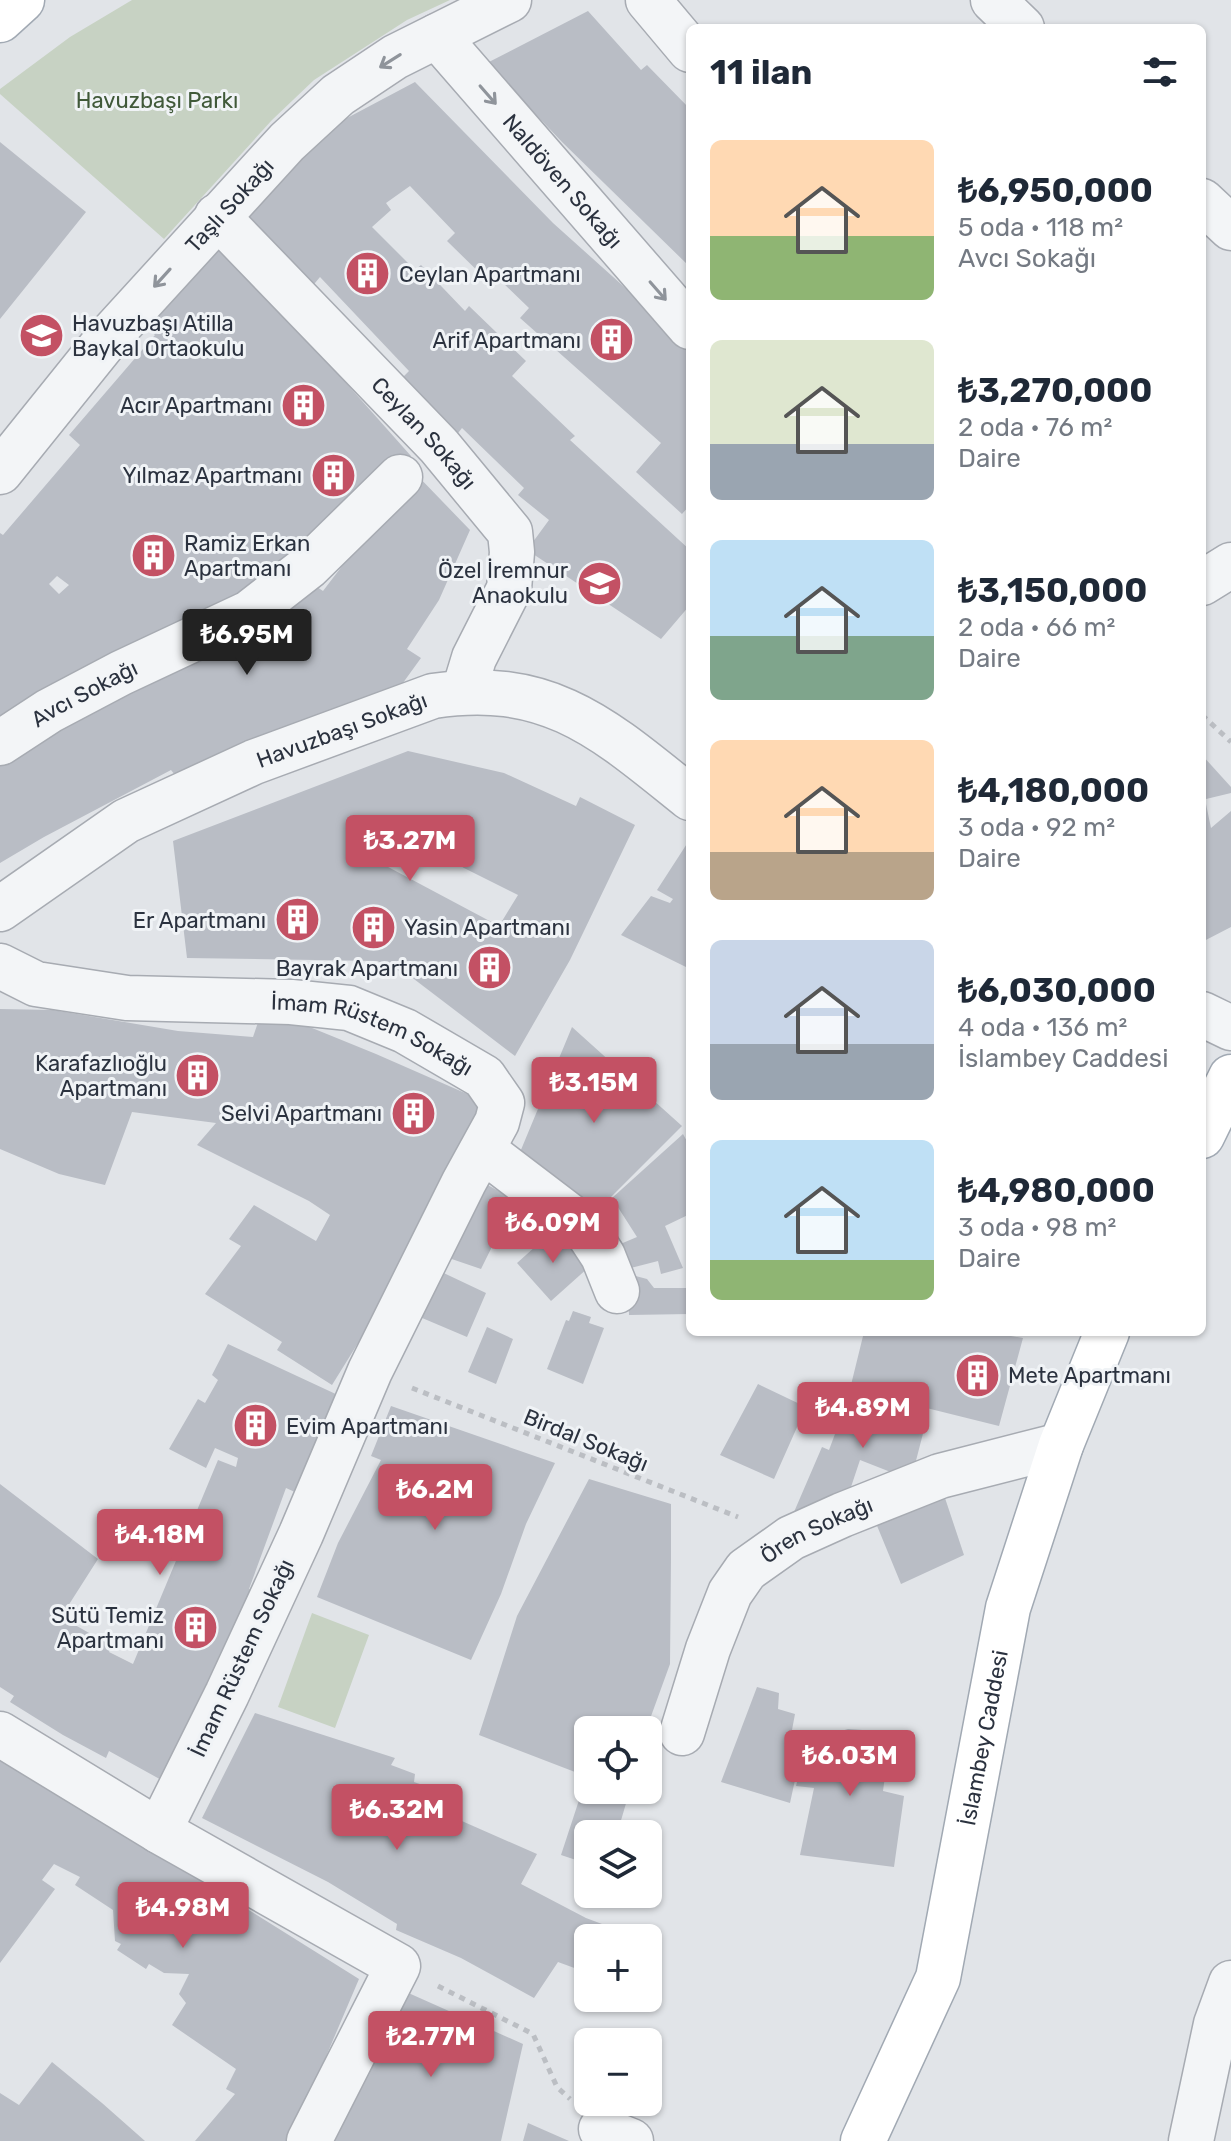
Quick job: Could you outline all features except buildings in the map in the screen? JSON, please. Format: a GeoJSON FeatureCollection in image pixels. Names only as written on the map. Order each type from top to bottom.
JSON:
{"type":"FeatureCollection","features":[{"type":"Feature","properties":{"kind":"main road"},"geometry":{"type":"LineString","coordinates":[[0,20],[22,0]]}},
{"type":"Feature","properties":{"kind":"main road"},"geometry":{"type":"LineString","coordinates":[[1206,1128],[1231,1077]]}},
{"type":"Feature","properties":{"kind":"main road","name":"İslambey Caddesi"},"geometry":{"type":"LineString","coordinates":[[863,2141],[938,1978],[1008,1608],[1061,1445],[1105,1336]]}},
{"type":"Feature","properties":{"kind":"street","name":"Taşlı Sokağı"},"geometry":{"type":"LineString","coordinates":[[0,472],[107,339],[287,142],[338,95],[395,57],[509,0]]}},
{"type":"Feature","properties":{"kind":"street"},"geometry":{"type":"LineString","coordinates":[[648,0],[686,45]]}},
{"type":"Feature","properties":{"kind":"street"},"geometry":{"type":"LineString","coordinates":[[993,0],[1018,24]]}},
{"type":"Feature","properties":{"kind":"street","name":"Naldöven Sokağı"},"geometry":{"type":"LineString","coordinates":[[437,36],[686,322]]}},
{"type":"Feature","properties":{"kind":"street"},"geometry":{"type":"LineString","coordinates":[[1206,205],[1231,228]]}},
{"type":"Feature","properties":{"kind":"street","name":"Ceylan Sokağı"},"geometry":{"type":"LineString","coordinates":[[217,216],[439,446],[510,532],[509,589],[474,658],[464,691]]}},
{"type":"Feature","properties":{"kind":"street","name":"Avcı Sokağı"},"geometry":{"type":"LineString","coordinates":[[0,743],[49,711],[121,673],[249,613],[308,567],[400,477]]}},
{"type":"Feature","properties":{"kind":"street"},"geometry":{"type":"LineString","coordinates":[[1206,581],[1231,565]]}},
{"type":"Feature","properties":{"kind":"street","name":"Havuzbaşı Sokağı"},"geometry":{"type":"LineString","coordinates":[[0,909],[126,821],[254,762],[433,696],[464,691],[508,692],[567,710],[613,737],[686,795]]}},
{"type":"Feature","properties":{"kind":"street","name":"İmam Rüstem Sokağı"},"geometry":{"type":"LineString","coordinates":[[0,966],[36,984],[127,998],[291,1002],[349,1008],[405,1031],[484,1077],[502,1103],[497,1122],[370,1371],[301,1534],[159,1831]]}},
{"type":"Feature","properties":{"kind":"street"},"geometry":{"type":"LineString","coordinates":[[1206,1016],[1231,1028]]}},
{"type":"Feature","properties":{"kind":"street"},"geometry":{"type":"LineString","coordinates":[[483,1150],[584,1227],[603,1256],[617,1291]]}},
{"type":"Feature","properties":{"kind":"street","name":"Ören Sokağı"},"geometry":{"type":"LineString","coordinates":[[682,1733],[708,1649],[730,1593],[746,1570],[791,1538],[940,1476],[1061,1445]]}},
{"type":"Feature","properties":{"kind":"street"},"geometry":{"type":"LineString","coordinates":[[0,1734],[159,1831],[398,1966],[309,2141]]}},
{"type":"Feature","properties":{"kind":"street"},"geometry":{"type":"LineString","coordinates":[[1191,2141],[1216,2024],[1231,1983]]}},
{"type":"Feature","properties":{"kind":"path"},"geometry":{"type":"LineString","coordinates":[[1206,719],[1231,742]]}},
{"type":"Feature","properties":{"kind":"path","name":"Birdal Sokağı"},"geometry":{"type":"LineString","coordinates":[[370,1371],[791,1538]]}},
{"type":"Feature","properties":{"kind":"path"},"geometry":{"type":"LineString","coordinates":[[398,1966],[533,2034],[557,2087],[616,2135]]}},
{"type":"Feature","properties":{"kind":"green space","name":"Havuzbaşı Parkı"},"geometry":{"type":"Polygon","coordinates":[[[132,0],[450,0],[407,20],[314,80],[272,120],[164,239],[0,94],[0,89],[70,37],[132,0]]]}},
{"type":"Feature","properties":{"kind":"green space"},"geometry":{"type":"Polygon","coordinates":[[[312,1613],[369,1635],[335,1728],[278,1707],[312,1613]]]}},
{"type":"Feature","properties":{"kind":"place","name":"Ceylan Apartmanı"},"geometry":{"type":"Point","coordinates":[368,274]}},
{"type":"Feature","properties":{"kind":"place","name":"Havuzbaşı Atilla Baykal Ortaokulu"},"geometry":{"type":"Point","coordinates":[41,336]}},
{"type":"Feature","properties":{"kind":"place","name":"Arif Apartmanı"},"geometry":{"type":"Point","coordinates":[612,340]}},
{"type":"Feature","properties":{"kind":"place","name":"Acır Apartmanı"},"geometry":{"type":"Point","coordinates":[303,405]}},
{"type":"Feature","properties":{"kind":"place","name":"Yılmaz Apartmanı"},"geometry":{"type":"Point","coordinates":[333,475]}},
{"type":"Feature","properties":{"kind":"place","name":"Ramiz Erkan Apartmanı"},"geometry":{"type":"Point","coordinates":[153,556]}},
{"type":"Feature","properties":{"kind":"place","name":"Özel İremnur Anaokulu"},"geometry":{"type":"Point","coordinates":[599,583]}},
{"type":"Feature","properties":{"kind":"place","name":"Er Apartmanı"},"geometry":{"type":"Point","coordinates":[297,920]}},
{"type":"Feature","properties":{"kind":"place","name":"Yasin Apartmanı"},"geometry":{"type":"Point","coordinates":[373,927]}},
{"type":"Feature","properties":{"kind":"place","name":"Bayrak Apartmanı"},"geometry":{"type":"Point","coordinates":[489,968]}},
{"type":"Feature","properties":{"kind":"place","name":"Karafazlıoğlu Apartmanı"},"geometry":{"type":"Point","coordinates":[198,1076]}},
{"type":"Feature","properties":{"kind":"place","name":"Selvi Apartmanı"},"geometry":{"type":"Point","coordinates":[413,1113]}},
{"type":"Feature","properties":{"kind":"place","name":"Mete Apartmanı"},"geometry":{"type":"Point","coordinates":[977,1375]}},
{"type":"Feature","properties":{"kind":"place","name":"Evim Apartmanı"},"geometry":{"type":"Point","coordinates":[255,1426]}},
{"type":"Feature","properties":{"kind":"place","name":"Sütü Temiz Apartmanı"},"geometry":{"type":"Point","coordinates":[195,1628]}}]}
